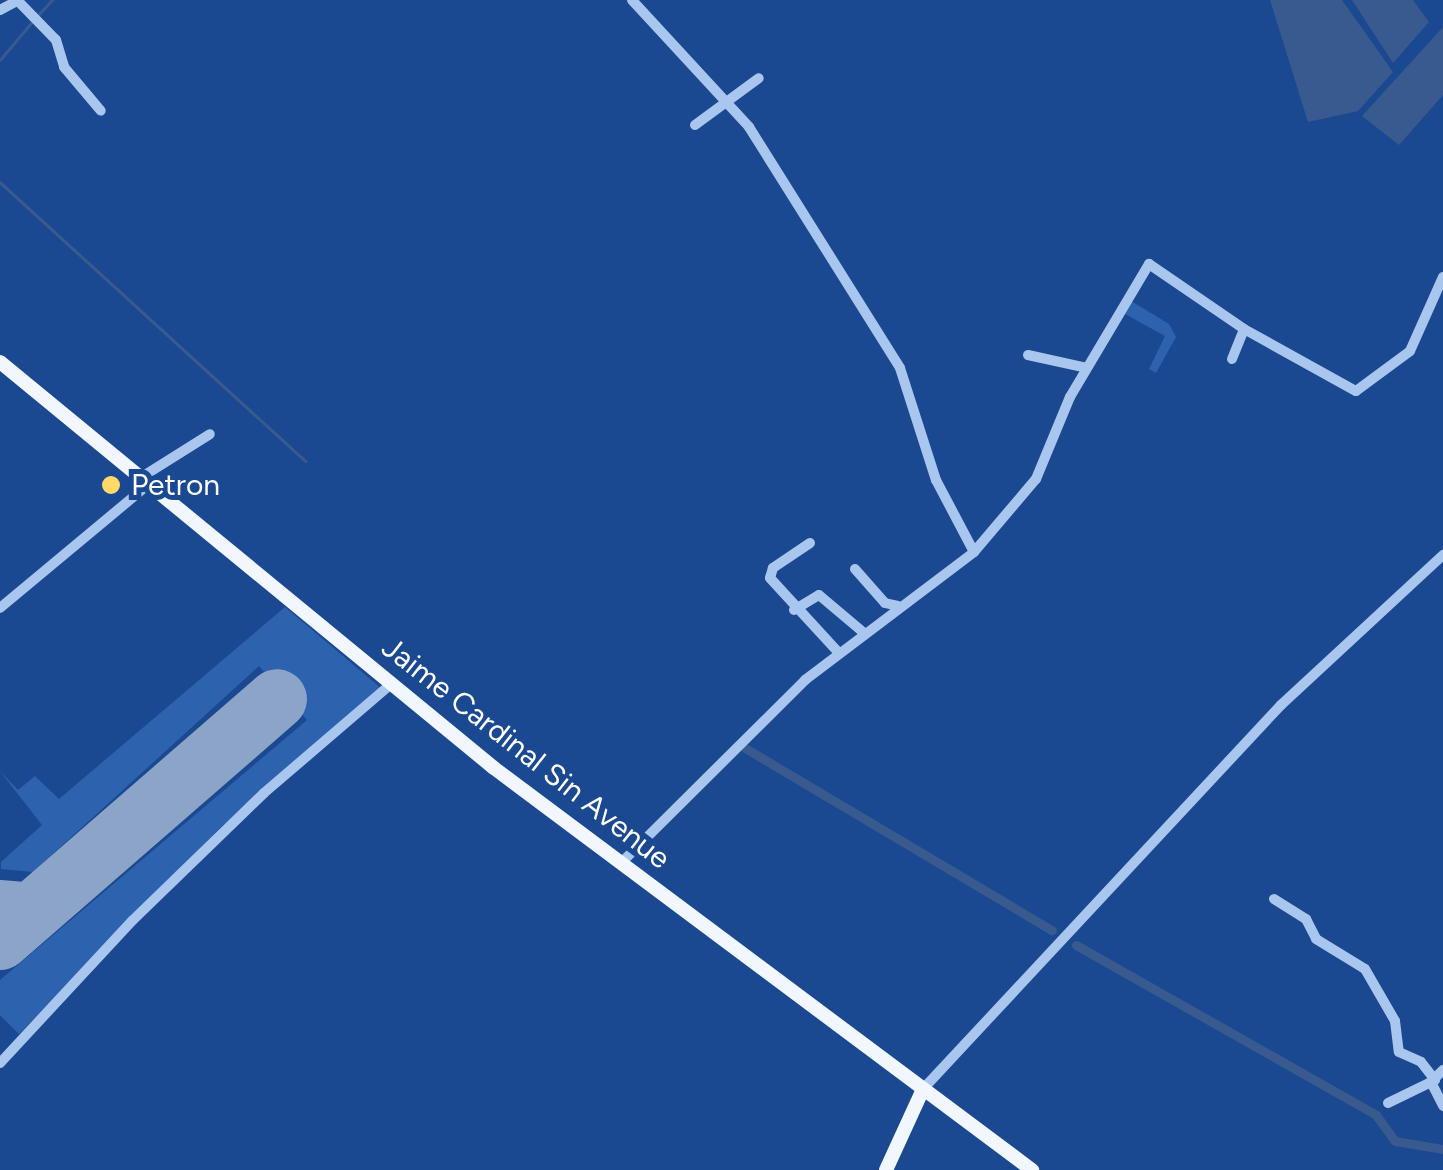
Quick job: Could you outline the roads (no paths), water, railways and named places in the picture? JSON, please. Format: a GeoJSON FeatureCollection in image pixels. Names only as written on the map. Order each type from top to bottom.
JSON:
{"type":"FeatureCollection","features":[{"type":"Feature","properties":{"kind":"main road","name":"Jaime Cardinal Sin Avenue"},"geometry":{"type":"LineString","coordinates":[[0,362],[141,484],[391,684],[621,863],[1032,1170]]}},
{"type":"Feature","properties":{"kind":"main road"},"geometry":{"type":"LineString","coordinates":[[886,1170],[923,1089]]}},
{"type":"Feature","properties":{"kind":"street"},"geometry":{"type":"LineString","coordinates":[[0,10],[18,0],[56,40],[64,67],[101,111]]}},
{"type":"Feature","properties":{"kind":"street"},"geometry":{"type":"LineString","coordinates":[[632,0],[759,142],[907,380],[936,480],[974,552]]}},
{"type":"Feature","properties":{"kind":"street"},"geometry":{"type":"LineString","coordinates":[[695,126],[759,78]]}},
{"type":"Feature","properties":{"kind":"street"},"geometry":{"type":"LineString","coordinates":[[621,863],[838,652],[974,552],[1036,479],[1087,368],[1149,264],[1244,329],[1356,391],[1410,352],[1443,276]]}},
{"type":"Feature","properties":{"kind":"street"},"geometry":{"type":"LineString","coordinates":[[1232,359],[1244,329]]}},
{"type":"Feature","properties":{"kind":"street"},"geometry":{"type":"LineString","coordinates":[[1028,355],[1087,368]]}},
{"type":"Feature","properties":{"kind":"street"},"geometry":{"type":"LineString","coordinates":[[0,608],[141,484],[210,434]]}},
{"type":"Feature","properties":{"kind":"street"},"geometry":{"type":"LineString","coordinates":[[810,543],[770,572],[794,610],[838,652]]}},
{"type":"Feature","properties":{"kind":"street"},"geometry":{"type":"LineString","coordinates":[[923,1089],[1282,704],[1443,555]]}},
{"type":"Feature","properties":{"kind":"street"},"geometry":{"type":"LineString","coordinates":[[855,569],[885,602],[898,606]]}},
{"type":"Feature","properties":{"kind":"street"},"geometry":{"type":"LineString","coordinates":[[794,610],[819,595],[863,632]]}},
{"type":"Feature","properties":{"kind":"street"},"geometry":{"type":"LineString","coordinates":[[0,1063],[146,907],[391,684]]}},
{"type":"Feature","properties":{"kind":"street"},"geometry":{"type":"LineString","coordinates":[[1274,899],[1306,919],[1316,939],[1364,969],[1395,1021],[1399,1052],[1420,1062],[1436,1077],[1443,1106]]}},
{"type":"Feature","properties":{"kind":"street"},"geometry":{"type":"LineString","coordinates":[[1388,1103],[1436,1077]]}},
{"type":"Feature","properties":{"kind":"waterway"},"geometry":{"type":"LineString","coordinates":[[38,15],[52,0]]}},
{"type":"Feature","properties":{"kind":"waterway"},"geometry":{"type":"LineString","coordinates":[[0,60],[31,23]]}},
{"type":"Feature","properties":{"kind":"waterway"},"geometry":{"type":"LineString","coordinates":[[0,182],[306,461]]}},
{"type":"Feature","properties":{"kind":"waterway"},"geometry":{"type":"LineString","coordinates":[[745,748],[1052,930]]}},
{"type":"Feature","properties":{"kind":"waterway"},"geometry":{"type":"LineString","coordinates":[[1076,945],[1376,1115],[1395,1141],[1443,1149]]}},
{"type":"Feature","properties":{"kind":"place","name":"Petron"},"geometry":{"type":"Point","coordinates":[111,485]}}]}
